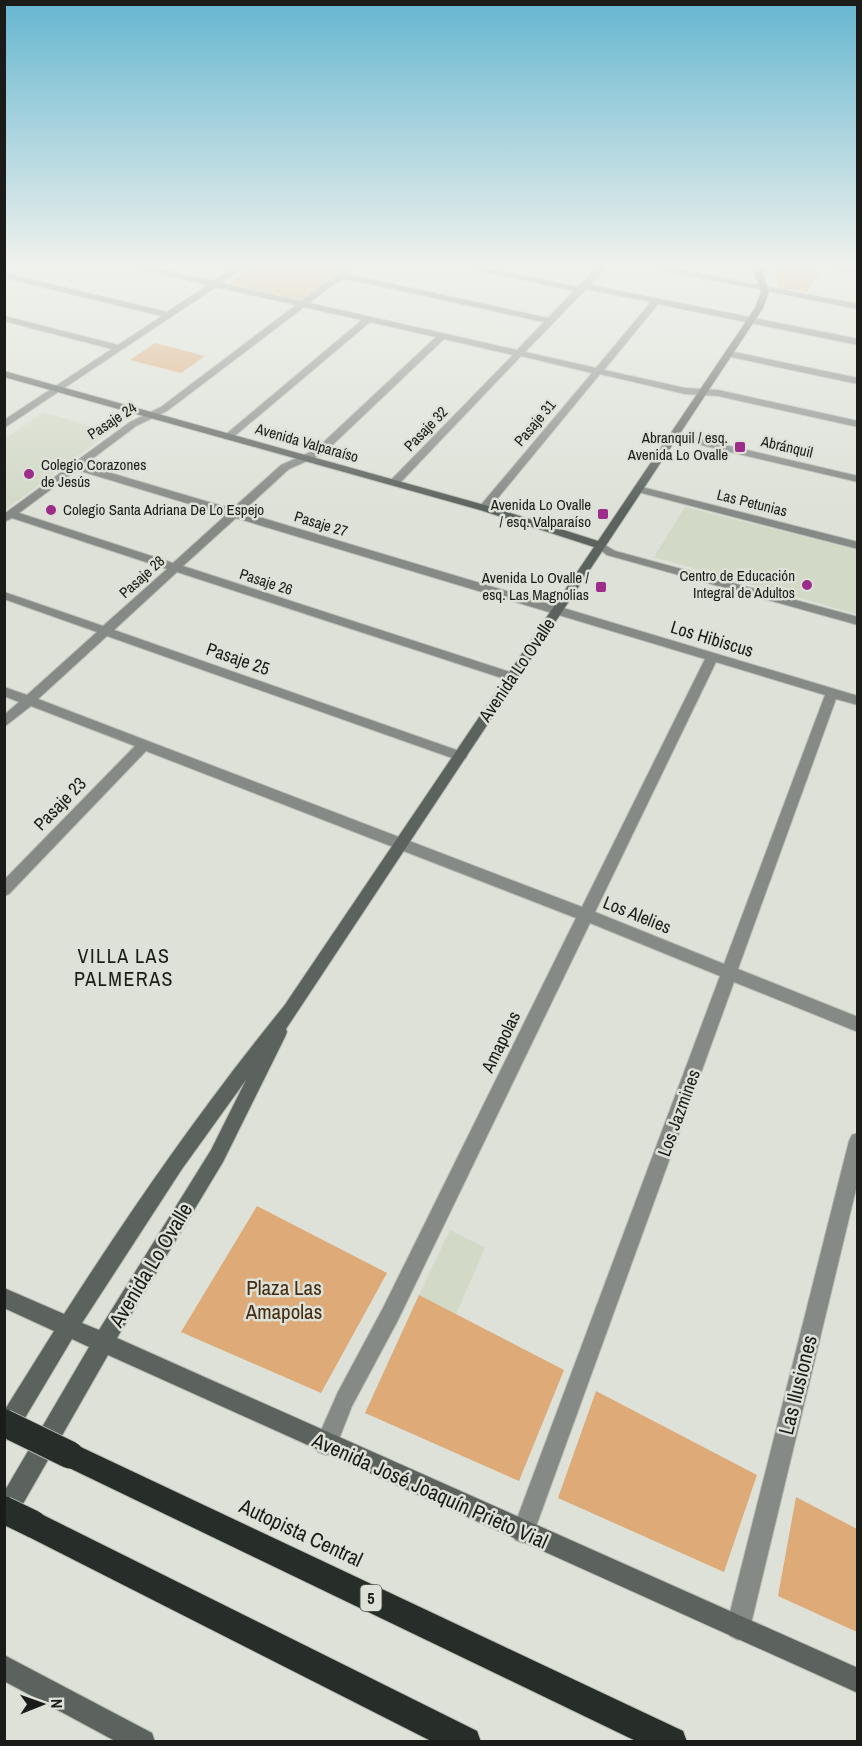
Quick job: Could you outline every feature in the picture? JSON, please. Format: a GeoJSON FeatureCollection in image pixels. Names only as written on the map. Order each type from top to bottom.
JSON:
{"type":"FeatureCollection","features":[{"type":"Feature","properties":{"kind":"highway","name":"Autopista Central"},"geometry":{"type":"LineString","coordinates":[[4,1423],[672,1742]]}},
{"type":"Feature","properties":{"kind":"highway"},"geometry":{"type":"LineString","coordinates":[[4,1510],[466,1742]]}},
{"type":"Feature","properties":{"kind":"main road","name":"Avenida Lo Ovalle"},"geometry":{"type":"LineString","coordinates":[[4,1431],[67,1327],[224,1092],[290,1011],[734,346]]}},
{"type":"Feature","properties":{"kind":"main road","name":"Avenida Valparaíso"},"geometry":{"type":"LineString","coordinates":[[4,374],[484,508],[600,545]]}},
{"type":"Feature","properties":{"kind":"main road","name":"Avenida Lo Ovalle"},"geometry":{"type":"LineString","coordinates":[[4,1515],[103,1343],[217,1156],[290,1011]]}},
{"type":"Feature","properties":{"kind":"main road","name":"Avenida José Joaquín Prieto Vial"},"geometry":{"type":"LineString","coordinates":[[4,1298],[858,1681]]}},
{"type":"Feature","properties":{"kind":"main road"},"geometry":{"type":"LineString","coordinates":[[4,1667],[143,1742]]}},
{"type":"Feature","properties":{"kind":"street"},"geometry":{"type":"LineString","coordinates":[[114,346],[120,348]]}},
{"type":"Feature","properties":{"kind":"street","name":"Pasaje 24"},"geometry":{"type":"LineString","coordinates":[[7,517],[133,424],[164,409],[246,346]]}},
{"type":"Feature","properties":{"kind":"street"},"geometry":{"type":"LineString","coordinates":[[228,437],[337,346]]}},
{"type":"Feature","properties":{"kind":"street","name":"Pasaje 28"},"geometry":{"type":"LineString","coordinates":[[4,723],[285,467],[319,452],[431,346]]}},
{"type":"Feature","properties":{"kind":"street"},"geometry":{"type":"LineString","coordinates":[[489,346],[685,391],[718,393],[858,424]]}},
{"type":"Feature","properties":{"kind":"street","name":"Pasaje 32"},"geometry":{"type":"LineString","coordinates":[[394,483],[526,346]]}},
{"type":"Feature","properties":{"kind":"street","name":"Pasaje 31"},"geometry":{"type":"LineString","coordinates":[[484,508],[618,346]]}},
{"type":"Feature","properties":{"kind":"street"},"geometry":{"type":"LineString","coordinates":[[4,425],[120,348]]}},
{"type":"Feature","properties":{"kind":"street"},"geometry":{"type":"LineString","coordinates":[[729,354],[858,381]]}},
{"type":"Feature","properties":{"kind":"street","name":"Abránquil"},"geometry":{"type":"LineString","coordinates":[[674,436],[858,479]]}},
{"type":"Feature","properties":{"kind":"street","name":"Pasaje 27"},"geometry":{"type":"LineString","coordinates":[[76,466],[557,611]]}},
{"type":"Feature","properties":{"kind":"street","name":"Las Petunias"},"geometry":{"type":"LineString","coordinates":[[638,489],[858,546]]}},
{"type":"Feature","properties":{"kind":"street","name":"Pasaje 26"},"geometry":{"type":"LineString","coordinates":[[7,517],[175,568],[513,677]]}},
{"type":"Feature","properties":{"kind":"street"},"geometry":{"type":"LineString","coordinates":[[600,545],[611,553],[858,621]]}},
{"type":"Feature","properties":{"kind":"street","name":"Pasaje 25"},"geometry":{"type":"LineString","coordinates":[[4,596],[460,756]]}},
{"type":"Feature","properties":{"kind":"street","name":"Los Hibiscus"},"geometry":{"type":"LineString","coordinates":[[557,611],[858,701]]}},
{"type":"Feature","properties":{"kind":"street","name":"Amapolas"},"geometry":{"type":"LineString","coordinates":[[326,1444],[345,1400],[390,1315],[712,657]]}},
{"type":"Feature","properties":{"kind":"street"},"geometry":{"type":"LineString","coordinates":[[4,691],[400,845]]}},
{"type":"Feature","properties":{"kind":"street","name":"Los Jazmines"},"geometry":{"type":"LineString","coordinates":[[523,1532],[832,693]]}},
{"type":"Feature","properties":{"kind":"street","name":"Pasaje 23"},"geometry":{"type":"LineString","coordinates":[[4,890],[144,745]]}},
{"type":"Feature","properties":{"kind":"street","name":"Los Alelies"},"geometry":{"type":"LineString","coordinates":[[400,845],[586,915],[858,1025]]}},
{"type":"Feature","properties":{"kind":"street","name":"Las Ilusiones"},"geometry":{"type":"LineString","coordinates":[[738,1628],[858,1142]]}},
{"type":"Feature","properties":{"kind":"shaded area","name":"Colegio Corazones de Jesús"},"geometry":{"type":"Polygon","coordinates":[[[44,412],[110,432],[5,510],[5,439],[44,412]]]}},
{"type":"Feature","properties":{"kind":"shaded area","name":"Centro de Educación Integral de Adultos"},"geometry":{"type":"Polygon","coordinates":[[[685,507],[857,550],[857,614],[654,557],[685,507]]]}},
{"type":"Feature","properties":{"kind":"shaded area"},"geometry":{"type":"Polygon","coordinates":[[[450,1230],[485,1248],[456,1314],[419,1295],[450,1230]]]}},
{"type":"Feature","properties":{"kind":"green space"},"geometry":{"type":"Polygon","coordinates":[[[150,346],[168,346],[205,356],[181,373],[130,360],[150,346]]]}},
{"type":"Feature","properties":{"kind":"green space","name":"Plaza Las Amapolas"},"geometry":{"type":"Polygon","coordinates":[[[257,1206],[387,1273],[321,1393],[181,1332],[257,1206]]]}},
{"type":"Feature","properties":{"kind":"green space"},"geometry":{"type":"Polygon","coordinates":[[[419,1295],[564,1370],[519,1481],[365,1413],[419,1295]]]}},
{"type":"Feature","properties":{"kind":"green space"},"geometry":{"type":"Polygon","coordinates":[[[596,1391],[757,1475],[724,1572],[558,1498],[596,1391]]]}},
{"type":"Feature","properties":{"kind":"green space"},"geometry":{"type":"Polygon","coordinates":[[[796,1497],[857,1529],[857,1632],[778,1596],[796,1497]]]}},
{"type":"Feature","properties":{"kind":"place","name":"Abranquil / esq. Avenida Lo Ovalle"},"geometry":{"type":"Point","coordinates":[740,447]}},
{"type":"Feature","properties":{"kind":"place","name":"Colegio Corazones de Jesús"},"geometry":{"type":"Point","coordinates":[29,474]}},
{"type":"Feature","properties":{"kind":"place","name":"Colegio Santa Adriana De Lo Espejo"},"geometry":{"type":"Point","coordinates":[51,510]}},
{"type":"Feature","properties":{"kind":"place","name":"Avenida Lo Ovalle / esq. Valparaíso"},"geometry":{"type":"Point","coordinates":[603,514]}},
{"type":"Feature","properties":{"kind":"place","name":"Centro de Educación Integral de Adultos"},"geometry":{"type":"Point","coordinates":[807,585]}},
{"type":"Feature","properties":{"kind":"place","name":"Avenida Lo Ovalle / esq. Las Magnolias"},"geometry":{"type":"Point","coordinates":[601,587]}},
{"type":"Feature","properties":{"kind":"district","name":"VILLA LAS PALMERAS"},"geometry":{"type":"Point","coordinates":[124,968]}}]}
